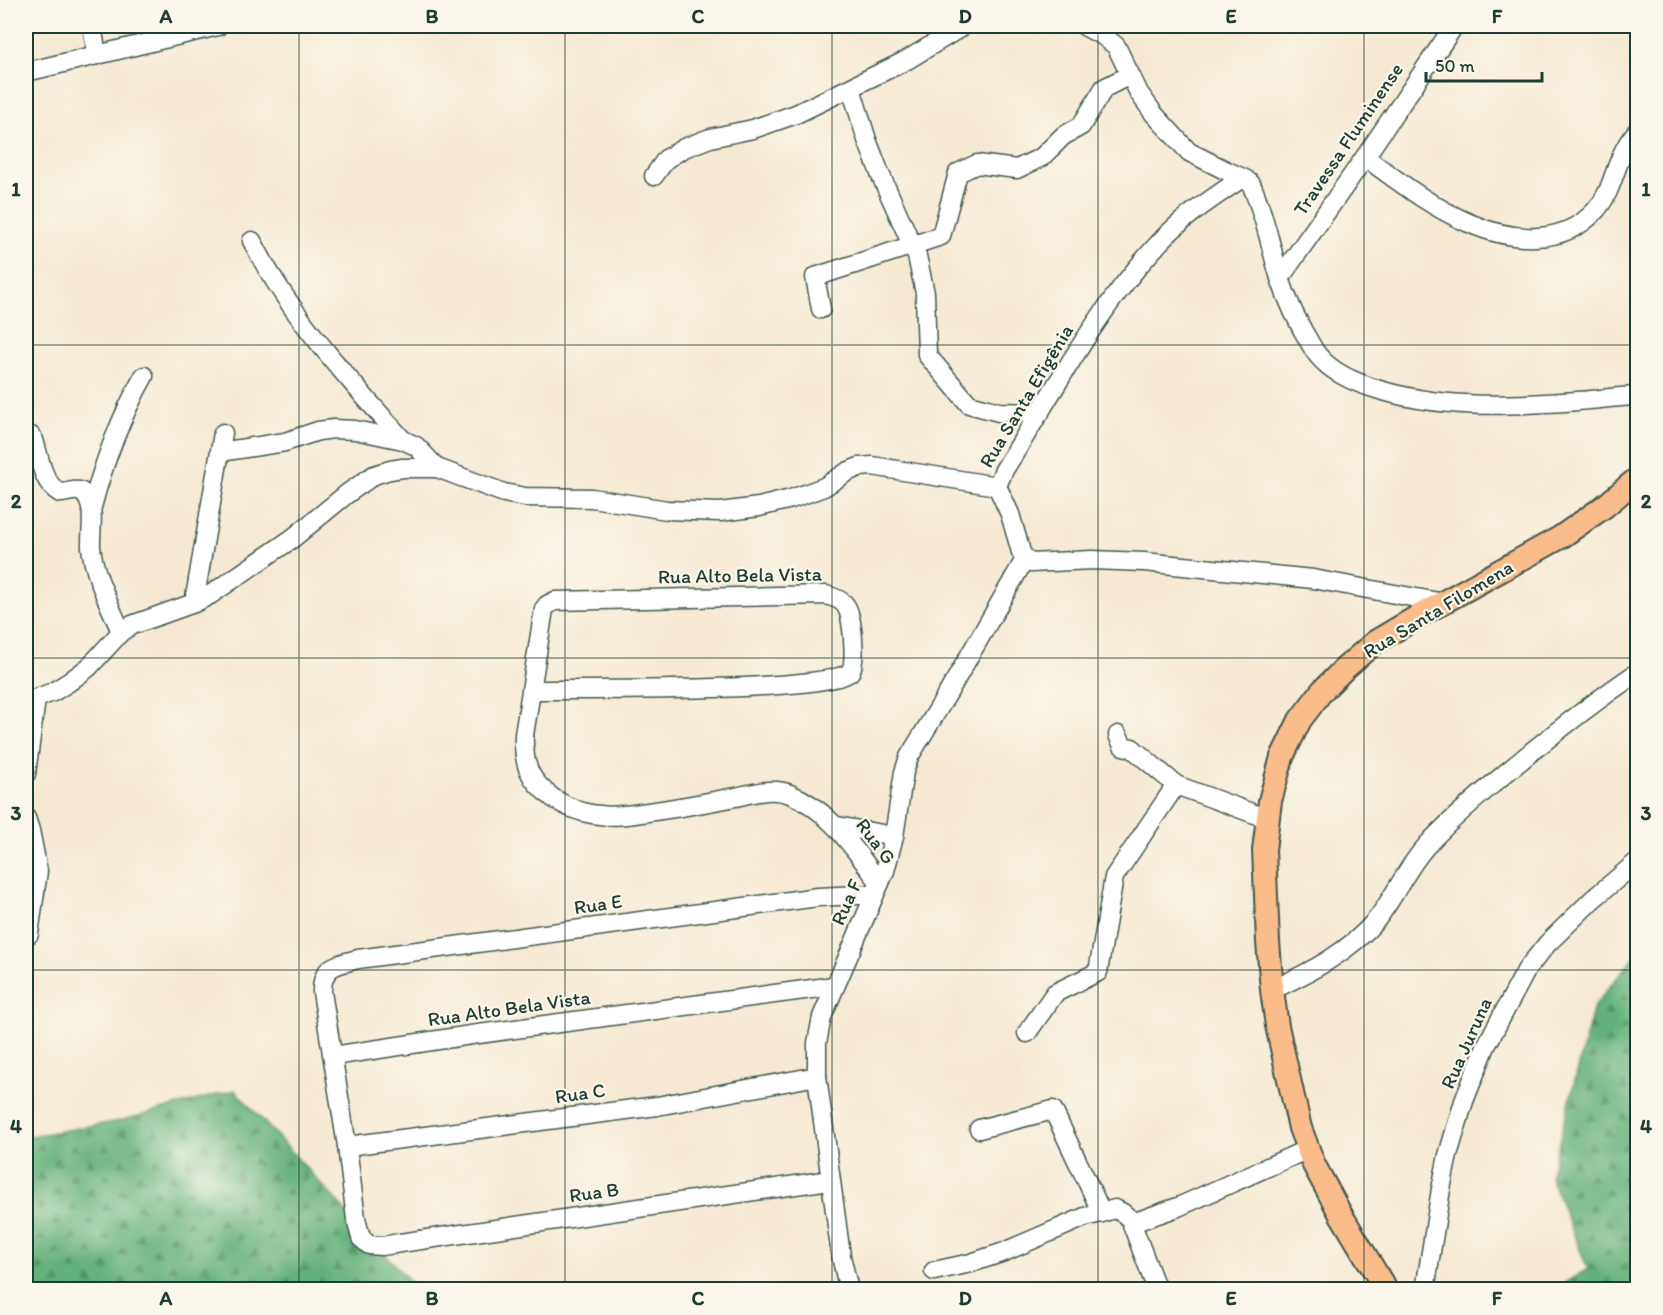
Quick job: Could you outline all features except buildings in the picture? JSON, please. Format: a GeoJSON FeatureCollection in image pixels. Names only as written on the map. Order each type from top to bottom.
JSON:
{"type":"FeatureCollection","features":[{"type":"Feature","properties":{"kind":"main road","name":"Rua Santa Filomena"},"geometry":{"type":"LineString","coordinates":[[1386,1290],[1314,1165],[1300,1128],[1284,1061],[1272,990],[1264,850],[1270,801],[1282,757],[1300,720],[1322,691],[1375,642],[1561,537],[1605,506],[1638,478]]}},
{"type":"Feature","properties":{"kind":"street"},"geometry":{"type":"LineString","coordinates":[[92,26],[97,56]]}},
{"type":"Feature","properties":{"kind":"street"},"geometry":{"type":"LineString","coordinates":[[26,72],[218,26]]}},
{"type":"Feature","properties":{"kind":"street"},"geometry":{"type":"LineString","coordinates":[[654,176],[666,159],[684,148],[710,138],[753,129],[796,114],[907,60],[963,26]]}},
{"type":"Feature","properties":{"kind":"street"},"geometry":{"type":"LineString","coordinates":[[1084,26],[1116,46],[1139,93],[1154,114],[1189,152],[1249,181],[1254,189],[1280,278],[1300,324],[1316,353],[1328,366],[1352,381],[1414,400],[1497,406],[1638,396]]}},
{"type":"Feature","properties":{"kind":"street","name":"Travessa Fluminense"},"geometry":{"type":"LineString","coordinates":[[1280,278],[1454,26]]}},
{"type":"Feature","properties":{"kind":"street"},"geometry":{"type":"LineString","coordinates":[[821,309],[815,276],[940,237],[958,173],[976,164],[1017,168],[1042,157],[1063,136],[1081,126],[1104,88],[1131,75]]}},
{"type":"Feature","properties":{"kind":"street"},"geometry":{"type":"LineString","coordinates":[[851,88],[874,158],[912,245],[922,274],[927,356],[969,404],[999,412],[1040,413]]}},
{"type":"Feature","properties":{"kind":"street"},"geometry":{"type":"LineString","coordinates":[[1365,157],[1417,194],[1468,223],[1493,232],[1532,238],[1555,236],[1573,228],[1598,208],[1609,191],[1626,146],[1638,130]]}},
{"type":"Feature","properties":{"kind":"street","name":"Rua Santa Efigênia"},"geometry":{"type":"LineString","coordinates":[[1025,559],[1016,539],[1010,514],[997,486],[1004,470],[1096,323],[1139,266],[1183,220],[1242,177]]}},
{"type":"Feature","properties":{"kind":"street"},"geometry":{"type":"LineString","coordinates":[[252,241],[300,318],[403,441]]}},
{"type":"Feature","properties":{"kind":"street"},"geometry":{"type":"LineString","coordinates":[[121,632],[94,563],[91,536],[92,507],[97,486],[117,431],[129,402],[144,376]]}},
{"type":"Feature","properties":{"kind":"street"},"geometry":{"type":"LineString","coordinates":[[220,452],[285,442],[318,431],[355,430],[416,446],[437,468]]}},
{"type":"Feature","properties":{"kind":"street"},"geometry":{"type":"LineString","coordinates":[[202,599],[223,433]]}},
{"type":"Feature","properties":{"kind":"street"},"geometry":{"type":"LineString","coordinates":[[26,436],[31,436],[34,440],[48,483],[60,493],[80,491],[84,493],[92,507]]}},
{"type":"Feature","properties":{"kind":"street"},"geometry":{"type":"LineString","coordinates":[[26,774],[31,701],[69,682],[89,667],[121,632],[132,625],[202,599],[293,538],[374,474],[403,468],[437,468],[504,493],[525,497],[592,498],[667,510],[720,512],[759,507],[791,499],[824,487],[859,467],[873,466],[997,486]]}},
{"type":"Feature","properties":{"kind":"street"},"geometry":{"type":"LineString","coordinates":[[1025,559],[1031,563],[1092,560],[1144,562],[1313,579],[1444,603]]}},
{"type":"Feature","properties":{"kind":"street","name":"Rua F"},"geometry":{"type":"LineString","coordinates":[[849,1290],[830,1180],[817,1076],[817,1043],[822,1017],[885,871],[894,836],[904,772],[909,757],[1025,559]]}},
{"type":"Feature","properties":{"kind":"street","name":"Rua Alto Bela Vista"},"geometry":{"type":"LineString","coordinates":[[532,690],[678,690],[812,683],[835,679],[846,675],[854,664],[852,627],[849,610],[843,601],[826,595],[555,601],[544,609],[524,735],[523,755],[528,769],[540,787],[558,801],[574,809],[599,816],[666,810],[760,792],[778,791],[806,802],[837,826]]}},
{"type":"Feature","properties":{"kind":"street"},"geometry":{"type":"LineString","coordinates":[[1272,990],[1316,967],[1361,936],[1378,918],[1415,858],[1457,815],[1555,731],[1638,672]]}},
{"type":"Feature","properties":{"kind":"street"},"geometry":{"type":"LineString","coordinates":[[1118,735],[1123,746],[1132,748],[1176,785],[1268,819]]}},
{"type":"Feature","properties":{"kind":"street"},"geometry":{"type":"LineString","coordinates":[[1027,1033],[1054,993],[1098,972],[1114,877],[1176,785]]}},
{"type":"Feature","properties":{"kind":"street"},"geometry":{"type":"LineString","coordinates":[[26,818],[38,872],[29,934]]}},
{"type":"Feature","properties":{"kind":"street"},"geometry":{"type":"LineString","coordinates":[[837,826],[894,836]]}},
{"type":"Feature","properties":{"kind":"street","name":"Rua G"},"geometry":{"type":"LineString","coordinates":[[837,826],[877,889]]}},
{"type":"Feature","properties":{"kind":"street","name":"Rua Juruna"},"geometry":{"type":"LineString","coordinates":[[1425,1290],[1437,1208],[1448,1155],[1464,1101],[1486,1046],[1527,969],[1547,944],[1593,899],[1638,861]]}},
{"type":"Feature","properties":{"kind":"street","name":"Rua E"},"geometry":{"type":"LineString","coordinates":[[333,1056],[322,980],[329,969],[339,964],[358,959],[818,897],[850,895],[877,889]]}},
{"type":"Feature","properties":{"kind":"street","name":"Rua Alto Bela Vista"},"geometry":{"type":"LineString","coordinates":[[333,1056],[834,986]]}},
{"type":"Feature","properties":{"kind":"street"},"geometry":{"type":"LineString","coordinates":[[333,1056],[347,1146]]}},
{"type":"Feature","properties":{"kind":"street","name":"Rua C"},"geometry":{"type":"LineString","coordinates":[[347,1146],[657,1106],[817,1076]]}},
{"type":"Feature","properties":{"kind":"street"},"geometry":{"type":"LineString","coordinates":[[979,1129],[1053,1110],[1102,1213]]}},
{"type":"Feature","properties":{"kind":"street","name":"Rua B"},"geometry":{"type":"LineString","coordinates":[[347,1146],[359,1232],[365,1243],[382,1246],[830,1180]]}},
{"type":"Feature","properties":{"kind":"street"},"geometry":{"type":"LineString","coordinates":[[1132,1223],[1178,1207],[1308,1149]]}},
{"type":"Feature","properties":{"kind":"street"},"geometry":{"type":"LineString","coordinates":[[934,1271],[1004,1252],[1085,1217],[1115,1209],[1123,1213],[1132,1223],[1156,1290]]}},
{"type":"Feature","properties":{"kind":"green space"},"geometry":{"type":"Polygon","coordinates":[[[1637,953],[1637,1289],[1554,1289],[1588,1269],[1550,1177],[1594,1006],[1637,953]]]}},
{"type":"Feature","properties":{"kind":"green space"},"geometry":{"type":"Polygon","coordinates":[[[235,1090],[417,1289],[26,1290],[26,1137],[119,1121],[235,1090]]]}}]}
